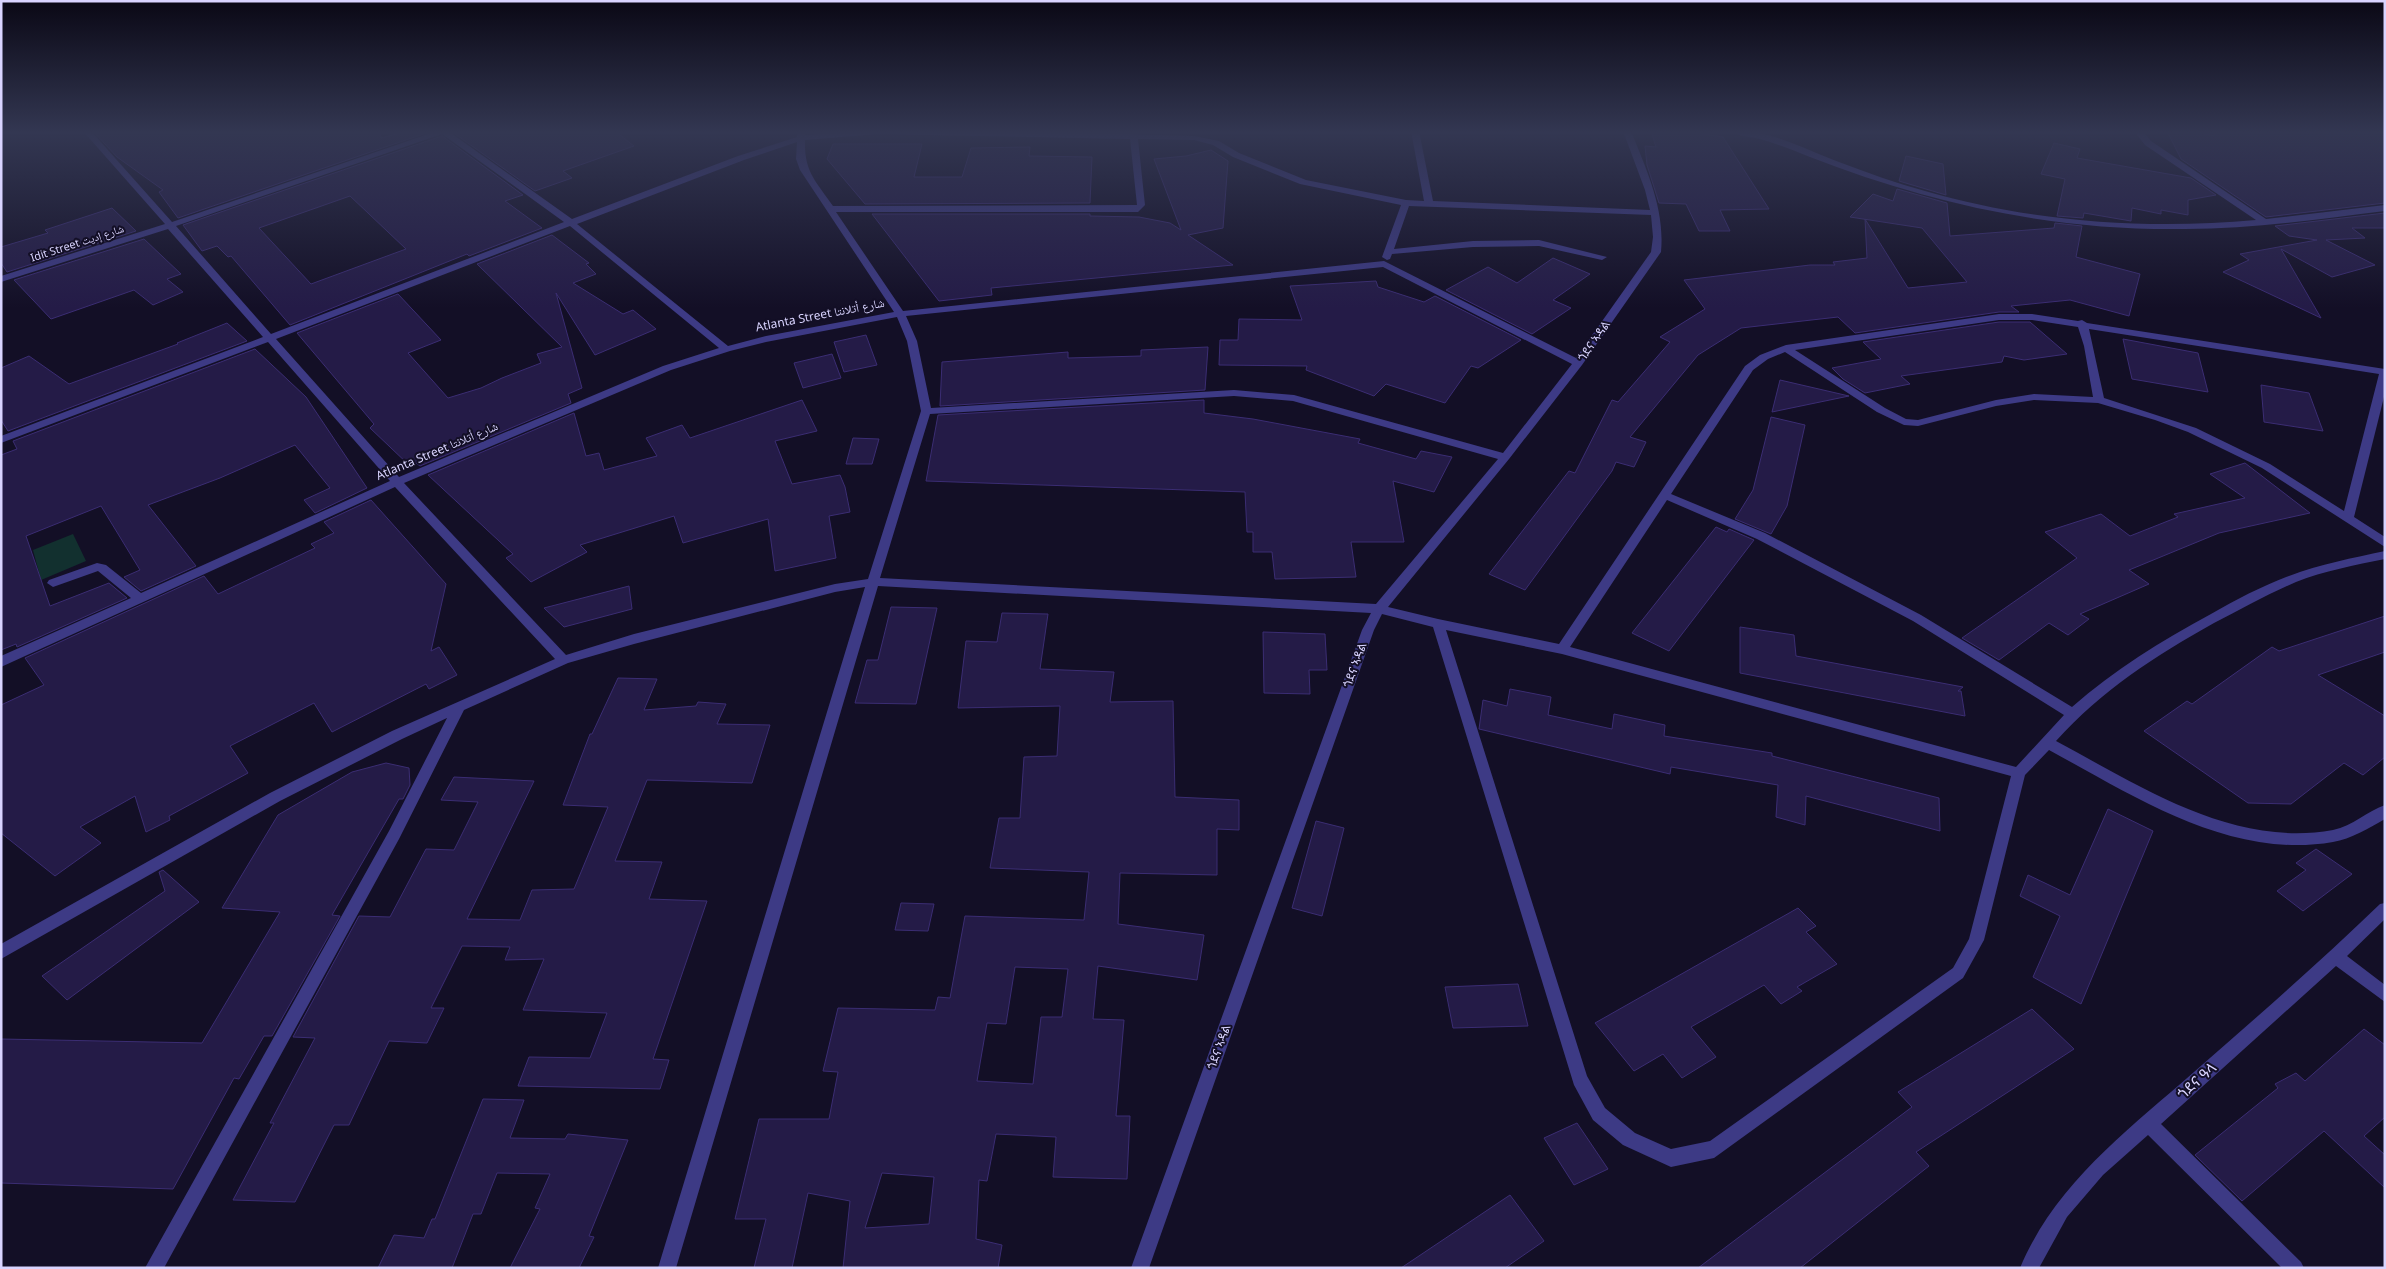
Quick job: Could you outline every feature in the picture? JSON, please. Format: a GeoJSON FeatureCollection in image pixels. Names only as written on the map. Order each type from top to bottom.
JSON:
{"type":"FeatureCollection","features":[{"type":"Feature","properties":{"kind":"street"},"geometry":{"type":"LineString","coordinates":[[140,190],[397,482],[564,660]]}},
{"type":"Feature","properties":{"kind":"street","name":"Idit Street شارع إديت"},"geometry":{"type":"LineString","coordinates":[[1,279],[171,225],[272,190]]}},
{"type":"Feature","properties":{"kind":"street"},"geometry":{"type":"LineString","coordinates":[[525,190],[571,223],[726,349]]}},
{"type":"Feature","properties":{"kind":"street"},"geometry":{"type":"LineString","coordinates":[[1,440],[656,190]]}},
{"type":"Feature","properties":{"kind":"street"},"geometry":{"type":"LineString","coordinates":[[667,1268],[872,582],[926,411],[912,341],[900,314],[817,190]]}},
{"type":"Feature","properties":{"kind":"street"},"geometry":{"type":"LineString","coordinates":[[829,209],[1138,209],[1141,206],[1140,190]]}},
{"type":"Feature","properties":{"kind":"street"},"geometry":{"type":"LineString","coordinates":[[1338,190],[1406,203],[1656,213]]}},
{"type":"Feature","properties":{"kind":"street"},"geometry":{"type":"LineString","coordinates":[[1426,190],[1429,204]]}},
{"type":"Feature","properties":{"kind":"street","name":"ጎደና ኣዳል"},"geometry":{"type":"LineString","coordinates":[[1140,1268],[1358,653],[1379,609],[1505,457],[1578,363],[1656,252],[1659,238],[1656,213],[1648,190]]}},
{"type":"Feature","properties":{"kind":"street"},"geometry":{"type":"LineString","coordinates":[[1917,190],[1988,208],[2096,224],[2151,226],[2263,221],[2385,208]]}},
{"type":"Feature","properties":{"kind":"street"},"geometry":{"type":"LineString","coordinates":[[2217,190],[2263,221]]}},
{"type":"Feature","properties":{"kind":"street"},"geometry":{"type":"LineString","coordinates":[[1406,203],[1390,252],[1384,264],[1578,363]]}},
{"type":"Feature","properties":{"kind":"street"},"geometry":{"type":"LineString","coordinates":[[1390,252],[1473,244],[1539,243],[1557,245],[1602,257]]}},
{"type":"Feature","properties":{"kind":"street","name":"Atlanta Street شارع أتلانتا"},"geometry":{"type":"LineString","coordinates":[[1,662],[140,600],[269,536],[667,368],[726,349],[900,314],[1384,264]]}},
{"type":"Feature","properties":{"kind":"street"},"geometry":{"type":"LineString","coordinates":[[1562,649],[1749,368],[1764,357],[1786,348],[1999,317],[2032,317],[2082,323],[2385,372],[2348,518]]}},
{"type":"Feature","properties":{"kind":"street"},"geometry":{"type":"LineString","coordinates":[[2082,323],[2089,346],[2099,400]]}},
{"type":"Feature","properties":{"kind":"street"},"geometry":{"type":"LineString","coordinates":[[1786,348],[1881,410],[1904,422],[1918,424],[2022,398],[2099,400],[2167,421],[2266,466],[2385,543]]}},
{"type":"Feature","properties":{"kind":"street"},"geometry":{"type":"LineString","coordinates":[[926,411],[1244,394],[1294,398],[1505,457]]}},
{"type":"Feature","properties":{"kind":"street"},"geometry":{"type":"LineString","coordinates":[[1664,495],[1760,536],[1909,614],[2073,714]]}},
{"type":"Feature","properties":{"kind":"street"},"geometry":{"type":"LineString","coordinates":[[1438,624],[1580,1079],[1599,1114],[1629,1140],[1671,1158],[1714,1149],[1958,973],[1976,940],[2019,773],[2073,714],[2102,688],[2166,644],[2243,602],[2293,579],[2338,565],[2385,555]]}},
{"type":"Feature","properties":{"kind":"street"},"geometry":{"type":"LineString","coordinates":[[53,583],[97,566],[102,568],[140,600]]}},
{"type":"Feature","properties":{"kind":"street"},"geometry":{"type":"LineString","coordinates":[[1,952],[275,797],[397,735],[564,660],[634,639],[835,588],[872,582],[1379,609],[1438,624],[1562,649],[2019,773]]}},
{"type":"Feature","properties":{"kind":"street"},"geometry":{"type":"LineString","coordinates":[[154,1268],[394,835],[460,706]]}},
{"type":"Feature","properties":{"kind":"street"},"geometry":{"type":"LineString","coordinates":[[2046,742],[2176,810],[2215,826],[2273,838],[2304,839],[2336,835],[2371,820],[2385,811]]}},
{"type":"Feature","properties":{"kind":"street","name":"ጎደና ዓላ"},"geometry":{"type":"LineString","coordinates":[[2028,1268],[2061,1211],[2097,1168],[2149,1124],[2336,956],[2385,909]]}},
{"type":"Feature","properties":{"kind":"street"},"geometry":{"type":"LineString","coordinates":[[2336,956],[2385,995]]}},
{"type":"Feature","properties":{"kind":"street"},"geometry":{"type":"LineString","coordinates":[[2149,1124],[2295,1268]]}},
{"type":"Feature","properties":{"kind":"green space"},"geometry":{"type":"Polygon","coordinates":[[[73,534],[86,561],[41,580],[33,550],[73,534]]]}},
{"type":"Feature","properties":{"kind":"building"},"geometry":{"type":"Polygon","coordinates":[[[163,190],[259,190],[178,218],[159,192],[163,190]]]}},
{"type":"Feature","properties":{"kind":"building"},"geometry":{"type":"Polygon","coordinates":[[[284,190],[516,190],[523,195],[505,201],[542,228],[469,256],[467,254],[290,325],[231,256],[228,257],[217,246],[202,251],[183,225],[284,190]],[[350,196],[259,228],[311,284],[406,249],[350,196]]]}},
{"type":"Feature","properties":{"kind":"building"},"geometry":{"type":"Polygon","coordinates":[[[853,190],[1091,190],[1090,203],[865,204],[853,190]]]}},
{"type":"Feature","properties":{"kind":"building"},"geometry":{"type":"Polygon","coordinates":[[[1166,190],[1226,190],[1223,228],[1188,235],[1233,265],[991,288],[992,295],[939,301],[872,214],[1090,214],[1090,216],[1139,217],[1170,223],[1181,230],[1166,190]]]}},
{"type":"Feature","properties":{"kind":"building"},"geometry":{"type":"Polygon","coordinates":[[[1655,190],[1757,190],[1769,209],[1720,210],[1730,231],[1699,231],[1686,204],[1659,203],[1655,190]]]}},
{"type":"Feature","properties":{"kind":"building"},"geometry":{"type":"Polygon","coordinates":[[[1897,190],[1901,190],[1947,203],[1950,236],[2054,228],[2055,223],[2082,226],[2076,257],[2140,274],[2129,316],[2070,300],[2011,306],[2019,312],[1999,312],[1855,333],[1838,317],[1741,328],[1698,355],[1630,437],[1646,442],[1634,467],[1616,462],[1612,471],[1525,590],[1489,574],[1569,471],[1575,473],[1612,400],[1618,402],[1670,342],[1660,337],[1705,309],[1684,280],[1810,265],[1835,265],[1833,262],[1867,258],[1865,219],[1850,217],[1873,194],[1893,201],[1897,190]],[[1865,219],[1908,288],[1967,282],[1922,228],[1865,219]]]}},
{"type":"Feature","properties":{"kind":"building"},"geometry":{"type":"Polygon","coordinates":[[[1930,190],[1946,190],[1946,195],[1930,190]]]}},
{"type":"Feature","properties":{"kind":"building"},"geometry":{"type":"Polygon","coordinates":[[[2063,190],[2209,190],[2216,195],[2188,200],[2188,215],[2161,210],[2161,214],[2132,208],[2131,221],[2084,213],[2083,218],[2057,216],[2063,190]]]}},
{"type":"Feature","properties":{"kind":"building"},"geometry":{"type":"Polygon","coordinates":[[[2227,190],[2385,190],[2385,203],[2266,217],[2227,190]]]}},
{"type":"Feature","properties":{"kind":"building"},"geometry":{"type":"Polygon","coordinates":[[[112,208],[136,231],[7,272],[1,263],[1,247],[48,233],[45,230],[112,208]]]}},
{"type":"Feature","properties":{"kind":"building"},"geometry":{"type":"Polygon","coordinates":[[[2385,213],[2385,228],[2352,228],[2365,238],[2326,240],[2375,265],[2332,277],[2281,249],[2321,318],[2223,272],[2249,260],[2240,254],[2317,240],[2289,236],[2275,226],[2385,213]]]}},
{"type":"Feature","properties":{"kind":"building"},"geometry":{"type":"Polygon","coordinates":[[[552,235],[589,263],[586,264],[596,274],[573,283],[623,314],[633,310],[656,329],[595,355],[556,293],[582,388],[568,394],[571,403],[420,466],[416,463],[410,466],[370,428],[374,424],[297,333],[398,294],[441,340],[408,353],[448,398],[481,388],[541,363],[537,354],[562,347],[477,264],[552,235]]]}},
{"type":"Feature","properties":{"kind":"building"},"geometry":{"type":"Polygon","coordinates":[[[144,239],[181,274],[167,279],[183,292],[153,305],[134,290],[51,319],[14,280],[144,239]]]}},
{"type":"Feature","properties":{"kind":"building"},"geometry":{"type":"Polygon","coordinates":[[[1553,258],[1590,274],[1553,300],[1571,308],[1532,334],[1446,290],[1488,267],[1517,283],[1553,258]]]}},
{"type":"Feature","properties":{"kind":"building"},"geometry":{"type":"Polygon","coordinates":[[[1376,281],[1378,287],[1424,302],[1435,296],[1521,340],[1478,368],[1471,366],[1445,403],[1386,384],[1374,396],[1306,370],[1307,366],[1219,365],[1220,340],[1238,340],[1239,319],[1302,320],[1290,286],[1376,281]]]}},
{"type":"Feature","properties":{"kind":"building"},"geometry":{"type":"Polygon","coordinates":[[[1999,322],[2030,322],[2067,354],[2024,360],[2004,356],[2002,362],[1901,376],[1910,384],[1865,393],[1843,379],[1832,368],[1881,359],[1863,342],[1999,322]]]}},
{"type":"Feature","properties":{"kind":"building"},"geometry":{"type":"Polygon","coordinates":[[[227,323],[247,341],[8,431],[1,420],[1,368],[29,356],[69,384],[178,344],[227,323]]]}},
{"type":"Feature","properties":{"kind":"building"},"geometry":{"type":"Polygon","coordinates":[[[866,335],[877,365],[844,372],[834,342],[866,335]]]}},
{"type":"Feature","properties":{"kind":"building"},"geometry":{"type":"Polygon","coordinates":[[[2123,339],[2198,353],[2208,392],[2132,379],[2123,339]]]}},
{"type":"Feature","properties":{"kind":"building"},"geometry":{"type":"Polygon","coordinates":[[[1208,347],[1205,390],[940,406],[942,362],[1068,352],[1068,358],[1141,356],[1141,350],[1208,347]]]}},
{"type":"Feature","properties":{"kind":"building"},"geometry":{"type":"Polygon","coordinates":[[[255,349],[306,397],[367,488],[315,513],[304,500],[330,488],[295,445],[220,478],[148,505],[196,566],[141,591],[124,577],[140,570],[101,506],[26,536],[50,606],[109,583],[127,598],[17,647],[16,644],[1,650],[1,455],[17,449],[13,441],[255,349]]]}},
{"type":"Feature","properties":{"kind":"building"},"geometry":{"type":"Polygon","coordinates":[[[832,354],[841,378],[803,388],[794,363],[832,354]]]}},
{"type":"Feature","properties":{"kind":"building"},"geometry":{"type":"Polygon","coordinates":[[[1780,380],[1849,396],[1772,412],[1780,380]]]}},
{"type":"Feature","properties":{"kind":"building"},"geometry":{"type":"Polygon","coordinates":[[[2261,385],[2309,393],[2323,431],[2264,422],[2261,385]]]}},
{"type":"Feature","properties":{"kind":"building"},"geometry":{"type":"Polygon","coordinates":[[[802,400],[817,431],[775,441],[792,484],[840,475],[845,487],[850,512],[829,516],[836,558],[775,571],[768,519],[683,543],[674,516],[580,545],[587,552],[531,582],[506,558],[513,554],[428,475],[574,413],[586,456],[599,453],[604,470],[657,456],[646,438],[682,425],[690,438],[802,400]]]}},
{"type":"Feature","properties":{"kind":"building"},"geometry":{"type":"Polygon","coordinates":[[[1204,400],[1204,413],[1253,419],[1360,439],[1358,443],[1416,459],[1421,451],[1452,457],[1434,492],[1393,481],[1404,542],[1351,542],[1356,577],[1275,579],[1272,552],[1253,552],[1253,532],[1247,532],[1245,492],[926,481],[938,415],[1204,400]]]}},
{"type":"Feature","properties":{"kind":"building"},"geometry":{"type":"Polygon","coordinates":[[[1771,417],[1805,425],[1787,506],[1771,534],[1735,519],[1753,490],[1771,417]]]}},
{"type":"Feature","properties":{"kind":"building"},"geometry":{"type":"Polygon","coordinates":[[[853,438],[879,439],[872,464],[846,464],[853,438]]]}},
{"type":"Feature","properties":{"kind":"building"},"geometry":{"type":"Polygon","coordinates":[[[2245,463],[2310,513],[2219,533],[2129,570],[2149,584],[2080,614],[2089,619],[2068,635],[2049,623],[1999,660],[1962,638],[2077,558],[2045,532],[2101,514],[2130,536],[2178,517],[2174,514],[2245,498],[2210,474],[2245,463]]]}},
{"type":"Feature","properties":{"kind":"building"},"geometry":{"type":"Polygon","coordinates":[[[371,500],[446,584],[431,651],[439,647],[457,675],[429,689],[426,684],[332,732],[314,703],[230,746],[248,773],[169,816],[170,820],[146,832],[135,796],[80,827],[101,843],[55,876],[1,833],[1,705],[44,685],[25,658],[204,576],[218,594],[315,548],[311,544],[334,533],[324,522],[371,500]]]}},
{"type":"Feature","properties":{"kind":"building"},"geometry":{"type":"Polygon","coordinates":[[[1716,527],[1727,532],[1729,529],[1754,540],[1669,651],[1632,633],[1716,527]]]}},
{"type":"Feature","properties":{"kind":"building"},"geometry":{"type":"Polygon","coordinates":[[[629,586],[632,609],[564,627],[544,608],[629,586]]]}},
{"type":"Feature","properties":{"kind":"building"},"geometry":{"type":"Polygon","coordinates":[[[891,607],[937,608],[916,704],[855,703],[867,660],[878,660],[891,607]]]}},
{"type":"Feature","properties":{"kind":"building"},"geometry":{"type":"Polygon","coordinates":[[[1002,613],[1048,614],[1040,669],[1114,672],[1110,702],[1173,701],[1175,797],[1239,800],[1239,830],[1217,829],[1217,875],[1120,873],[1118,924],[1204,935],[1197,980],[1098,966],[1093,1019],[1124,1020],[1116,1116],[1130,1116],[1127,1179],[1053,1177],[1056,1137],[996,1134],[987,1181],[979,1180],[976,1239],[1002,1245],[998,1268],[843,1268],[850,1201],[808,1193],[792,1268],[754,1268],[766,1219],[735,1219],[759,1119],[829,1119],[838,1072],[823,1071],[838,1008],[935,1010],[938,997],[950,998],[965,916],[1084,920],[1089,872],[990,868],[999,818],[1020,818],[1024,757],[1057,756],[1060,706],[958,708],[966,641],[997,642],[1002,613]],[[1015,967],[1006,1024],[987,1023],[977,1081],[1033,1084],[1041,1017],[1062,1017],[1068,969],[1015,967]],[[882,1173],[865,1228],[929,1224],[934,1177],[882,1173]]]}},
{"type":"Feature","properties":{"kind":"building"},"geometry":{"type":"Polygon","coordinates":[[[2385,616],[2385,652],[2318,675],[2385,716],[2385,757],[2363,775],[2344,763],[2291,804],[2248,803],[2144,731],[2187,701],[2192,704],[2272,647],[2279,651],[2385,616]]]}},
{"type":"Feature","properties":{"kind":"building"},"geometry":{"type":"Polygon","coordinates":[[[1740,627],[1794,635],[1796,656],[1963,687],[1958,691],[1961,691],[1965,716],[1740,673],[1740,627]]]}},
{"type":"Feature","properties":{"kind":"building"},"geometry":{"type":"Polygon","coordinates":[[[1263,632],[1325,634],[1327,670],[1309,670],[1310,694],[1264,693],[1263,632]]]}},
{"type":"Feature","properties":{"kind":"building"},"geometry":{"type":"Polygon","coordinates":[[[618,678],[657,679],[644,710],[696,706],[698,702],[726,704],[717,724],[770,725],[752,783],[647,780],[615,861],[662,862],[649,899],[707,901],[653,1059],[669,1060],[660,1089],[518,1086],[529,1057],[590,1058],[607,1013],[523,1010],[544,959],[505,960],[510,947],[462,946],[431,1008],[444,1008],[427,1043],[389,1041],[349,1125],[334,1125],[295,1202],[233,1200],[274,1123],[270,1123],[315,1038],[293,1037],[359,916],[390,917],[426,849],[454,850],[478,802],[441,800],[454,777],[534,781],[467,919],[520,920],[532,890],[574,889],[608,807],[563,805],[590,734],[592,734],[618,678]]]}},
{"type":"Feature","properties":{"kind":"building"},"geometry":{"type":"Polygon","coordinates":[[[1510,689],[1551,697],[1548,715],[1612,729],[1614,714],[1665,725],[1664,736],[1772,753],[1772,756],[1939,798],[1940,831],[1806,796],[1805,825],[1776,817],[1778,785],[1671,767],[1670,774],[1479,729],[1483,700],[1507,706],[1510,689]]]}},
{"type":"Feature","properties":{"kind":"building"},"geometry":{"type":"Polygon","coordinates":[[[386,763],[409,768],[410,785],[403,799],[399,799],[332,915],[340,916],[272,1036],[264,1036],[239,1079],[234,1078],[173,1189],[1,1183],[1,1039],[202,1043],[280,912],[222,908],[278,815],[352,772],[386,763]]]}},
{"type":"Feature","properties":{"kind":"building"},"geometry":{"type":"Polygon","coordinates":[[[2108,809],[2153,831],[2081,1004],[2033,977],[2060,916],[2020,896],[2028,875],[2070,895],[2108,809]]]}},
{"type":"Feature","properties":{"kind":"building"},"geometry":{"type":"Polygon","coordinates":[[[1316,821],[1344,828],[1322,916],[1292,908],[1316,821]]]}},
{"type":"Feature","properties":{"kind":"building"},"geometry":{"type":"Polygon","coordinates":[[[2316,849],[2352,874],[2303,911],[2277,891],[2306,870],[2296,863],[2316,849]]]}},
{"type":"Feature","properties":{"kind":"building"},"geometry":{"type":"Polygon","coordinates":[[[163,870],[199,902],[67,1000],[42,976],[165,891],[159,872],[163,870]]]}},
{"type":"Feature","properties":{"kind":"building"},"geometry":{"type":"Polygon","coordinates":[[[901,903],[934,904],[928,931],[895,930],[901,903]]]}},
{"type":"Feature","properties":{"kind":"building"},"geometry":{"type":"Polygon","coordinates":[[[1798,908],[1816,926],[1806,932],[1837,964],[1797,987],[1802,991],[1781,1004],[1764,985],[1691,1027],[1716,1057],[1682,1078],[1663,1054],[1634,1071],[1595,1023],[1798,908]]]}},
{"type":"Feature","properties":{"kind":"building"},"geometry":{"type":"Polygon","coordinates":[[[1518,984],[1528,1026],[1453,1028],[1445,987],[1518,984]]]}},
{"type":"Feature","properties":{"kind":"building"},"geometry":{"type":"Polygon","coordinates":[[[2032,1009],[2074,1049],[1916,1152],[1929,1166],[1800,1268],[1698,1268],[1912,1107],[1898,1092],[2032,1009]]]}},
{"type":"Feature","properties":{"kind":"building"},"geometry":{"type":"Polygon","coordinates":[[[2364,1029],[2385,1045],[2385,1117],[2364,1136],[2385,1155],[2385,1188],[2324,1131],[2242,1201],[2195,1155],[2278,1088],[2275,1084],[2296,1073],[2305,1081],[2364,1029]]]}},
{"type":"Feature","properties":{"kind":"building"},"geometry":{"type":"Polygon","coordinates":[[[483,1099],[524,1100],[510,1138],[565,1139],[568,1134],[628,1140],[589,1236],[594,1237],[579,1268],[510,1268],[540,1209],[535,1208],[550,1174],[497,1173],[481,1214],[473,1214],[452,1268],[378,1268],[394,1235],[424,1238],[432,1219],[435,1219],[483,1099]]]}},
{"type":"Feature","properties":{"kind":"building"},"geometry":{"type":"Polygon","coordinates":[[[1577,1123],[1608,1169],[1574,1185],[1544,1138],[1577,1123]]]}},
{"type":"Feature","properties":{"kind":"building"},"geometry":{"type":"Polygon","coordinates":[[[1510,1195],[1544,1241],[1505,1268],[1401,1268],[1510,1195]]]}}]}
